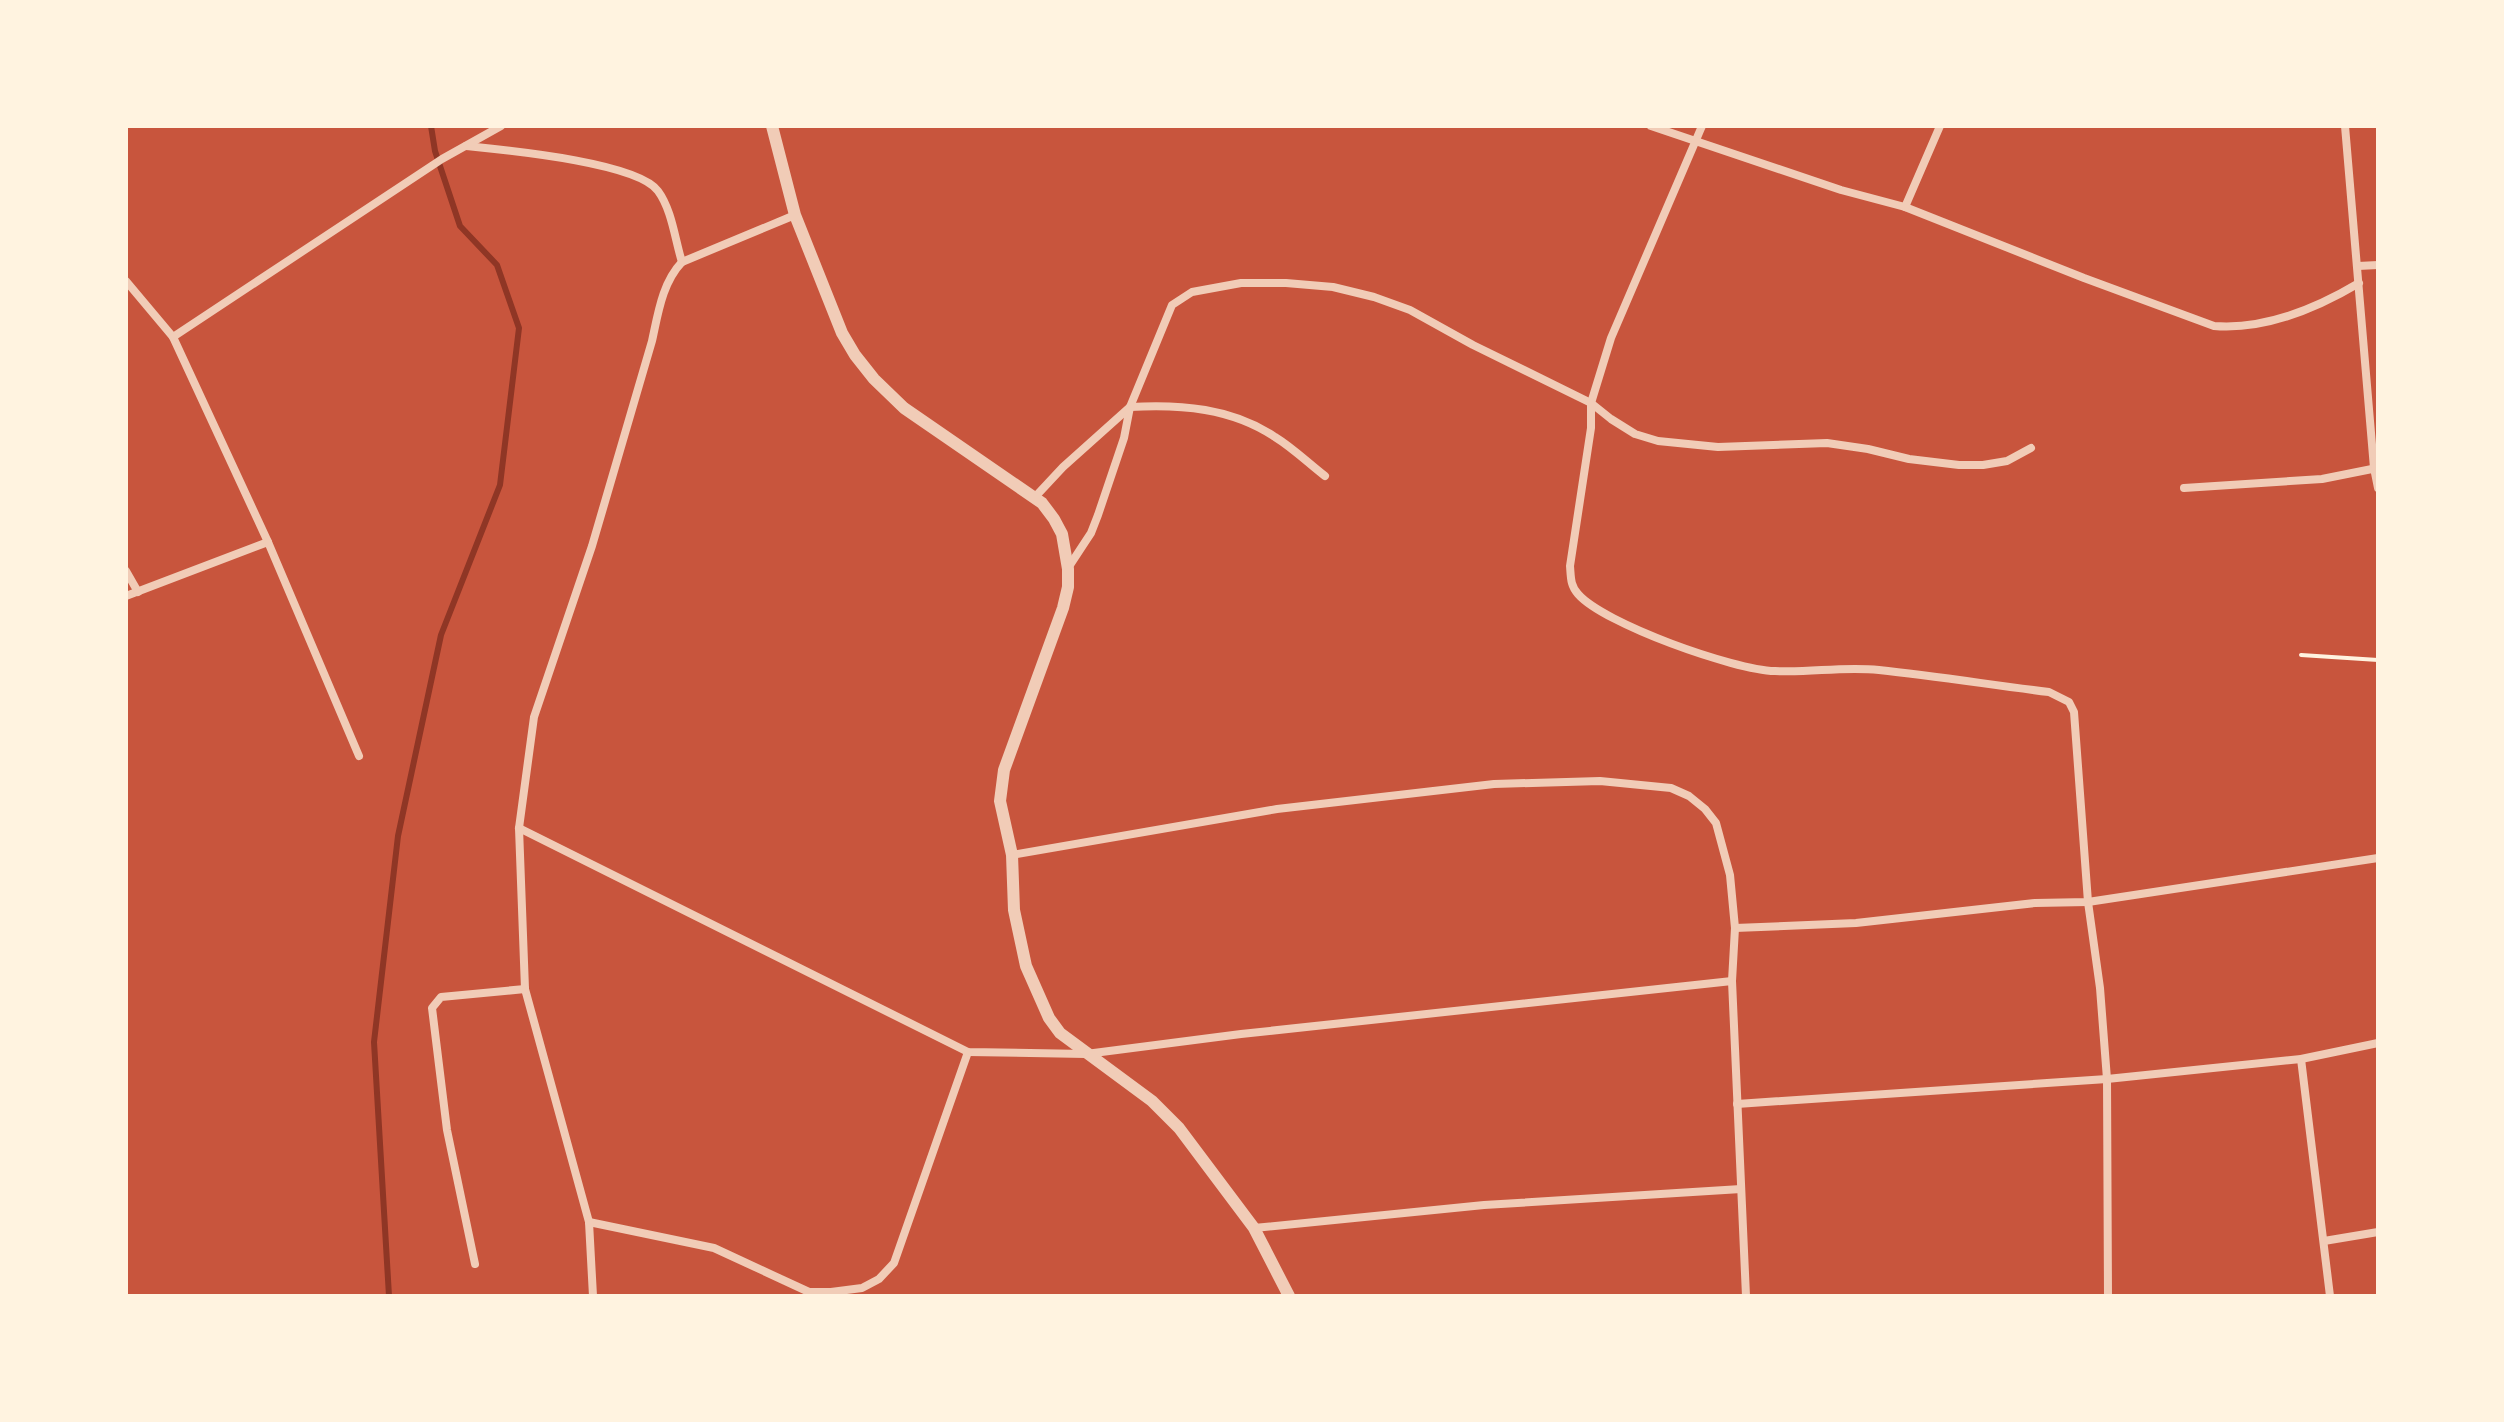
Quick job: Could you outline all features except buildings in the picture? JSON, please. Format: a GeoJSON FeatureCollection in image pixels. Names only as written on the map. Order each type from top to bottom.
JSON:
{"type":"FeatureCollection","features":[{"type":"Feature","properties":{"kind":"street"},"geometry":{"type":"LineString","coordinates":[[173,337],[442,159],[501,126]]}},
{"type":"Feature","properties":{"kind":"street"},"geometry":{"type":"LineString","coordinates":[[772,126],[795,215],[842,333],[855,355],[904,408],[1035,497],[1062,534],[1068,569],[1063,608],[1004,770],[1000,801],[1012,855],[1014,910],[1026,966],[1049,1018],[1060,1033],[1152,1101],[1179,1128],[1254,1228],[1289,1296]]}},
{"type":"Feature","properties":{"kind":"street"},"geometry":{"type":"LineString","coordinates":[[1651,126],[1841,190],[1905,207],[2214,326],[2235,328],[2283,317],[2331,300],[2359,283]]}},
{"type":"Feature","properties":{"kind":"street"},"geometry":{"type":"LineString","coordinates":[[1702,126],[1611,338],[1591,403],[1591,428],[1570,566],[1571,584],[1579,596],[1597,608],[1668,642],[1736,665],[1776,671],[1840,667],[1863,669],[2049,692],[2069,702],[2074,712],[2088,902],[2100,988],[2107,1079],[2108,1296]]}},
{"type":"Feature","properties":{"kind":"street"},"geometry":{"type":"LineString","coordinates":[[1905,207],[1940,126]]}},
{"type":"Feature","properties":{"kind":"street"},"geometry":{"type":"LineString","coordinates":[[2345,126],[2378,488]]}},
{"type":"Feature","properties":{"kind":"street"},"geometry":{"type":"LineString","coordinates":[[466,146],[619,169],[642,179],[657,189],[667,210],[682,262]]}},
{"type":"Feature","properties":{"kind":"street"},"geometry":{"type":"LineString","coordinates":[[593,1296],[589,1222],[525,989],[519,828],[534,717],[592,546],[667,284],[682,262],[795,215]]}},
{"type":"Feature","properties":{"kind":"street"},"geometry":{"type":"LineString","coordinates":[[2358,266],[2378,265]]}},
{"type":"Feature","properties":{"kind":"street"},"geometry":{"type":"LineString","coordinates":[[126,281],[173,337],[268,542],[359,756]]}},
{"type":"Feature","properties":{"kind":"street"},"geometry":{"type":"LineString","coordinates":[[1068,569],[1098,515],[1124,438],[1130,407],[1172,305],[1192,292],[1241,283],[1333,287],[1410,310],[1591,403],[1635,434],[1682,445],[1718,447],[1827,443],[1959,465],[2007,461],[2031,448]]}},
{"type":"Feature","properties":{"kind":"street"},"geometry":{"type":"LineString","coordinates":[[1035,497],[1063,467],[1130,407],[1187,407],[1244,420],[1275,436],[1325,476]]}},
{"type":"Feature","properties":{"kind":"street"},"geometry":{"type":"LineString","coordinates":[[2184,488],[2322,479],[2376,468]]}},
{"type":"Feature","properties":{"kind":"street"},"geometry":{"type":"LineString","coordinates":[[126,596],[268,542]]}},
{"type":"Feature","properties":{"kind":"street"},"geometry":{"type":"LineString","coordinates":[[126,571],[138,592]]}},
{"type":"Feature","properties":{"kind":"street"},"geometry":{"type":"LineString","coordinates":[[1012,855],[1277,809],[1494,784],[1614,782],[1671,788],[1689,796],[1716,823],[1730,875],[1735,928],[1732,981],[1746,1296]]}},
{"type":"Feature","properties":{"kind":"street"},"geometry":{"type":"LineString","coordinates":[[519,828],[968,1052],[1086,1054],[1241,1034],[1732,981]]}},
{"type":"Feature","properties":{"kind":"street"},"geometry":{"type":"LineString","coordinates":[[1735,928],[1856,923],[2035,903],[2088,902],[2378,858]]}},
{"type":"Feature","properties":{"kind":"street"},"geometry":{"type":"LineString","coordinates":[[475,1264],[447,1130],[432,1008],[441,997],[525,989]]}},
{"type":"Feature","properties":{"kind":"street"},"geometry":{"type":"LineString","coordinates":[[1737,1104],[2107,1079],[2301,1059],[2378,1043]]}},
{"type":"Feature","properties":{"kind":"street"},"geometry":{"type":"LineString","coordinates":[[589,1222],[714,1248],[809,1292],[862,1288],[879,1279],[894,1263],[968,1052]]}},
{"type":"Feature","properties":{"kind":"street"},"geometry":{"type":"LineString","coordinates":[[2301,1059],[2330,1296]]}},
{"type":"Feature","properties":{"kind":"street"},"geometry":{"type":"LineString","coordinates":[[1254,1228],[1484,1205],[1741,1189]]}},
{"type":"Feature","properties":{"kind":"street"},"geometry":{"type":"LineString","coordinates":[[2324,1241],[2378,1232]]}},
{"type":"Feature","properties":{"kind":"street"},"geometry":{"type":"LineString","coordinates":[[791,1296],[792,1285]]}},
{"type":"Feature","properties":{"kind":"path"},"geometry":{"type":"LineString","coordinates":[[2301,655],[2378,660]]}},
{"type":"Feature","properties":{"kind":"waterway"},"geometry":{"type":"LineString","coordinates":[[389,1296],[374,1042],[398,836],[441,635],[500,485],[519,328],[497,265],[460,226],[435,151],[431,126]]}}]}
